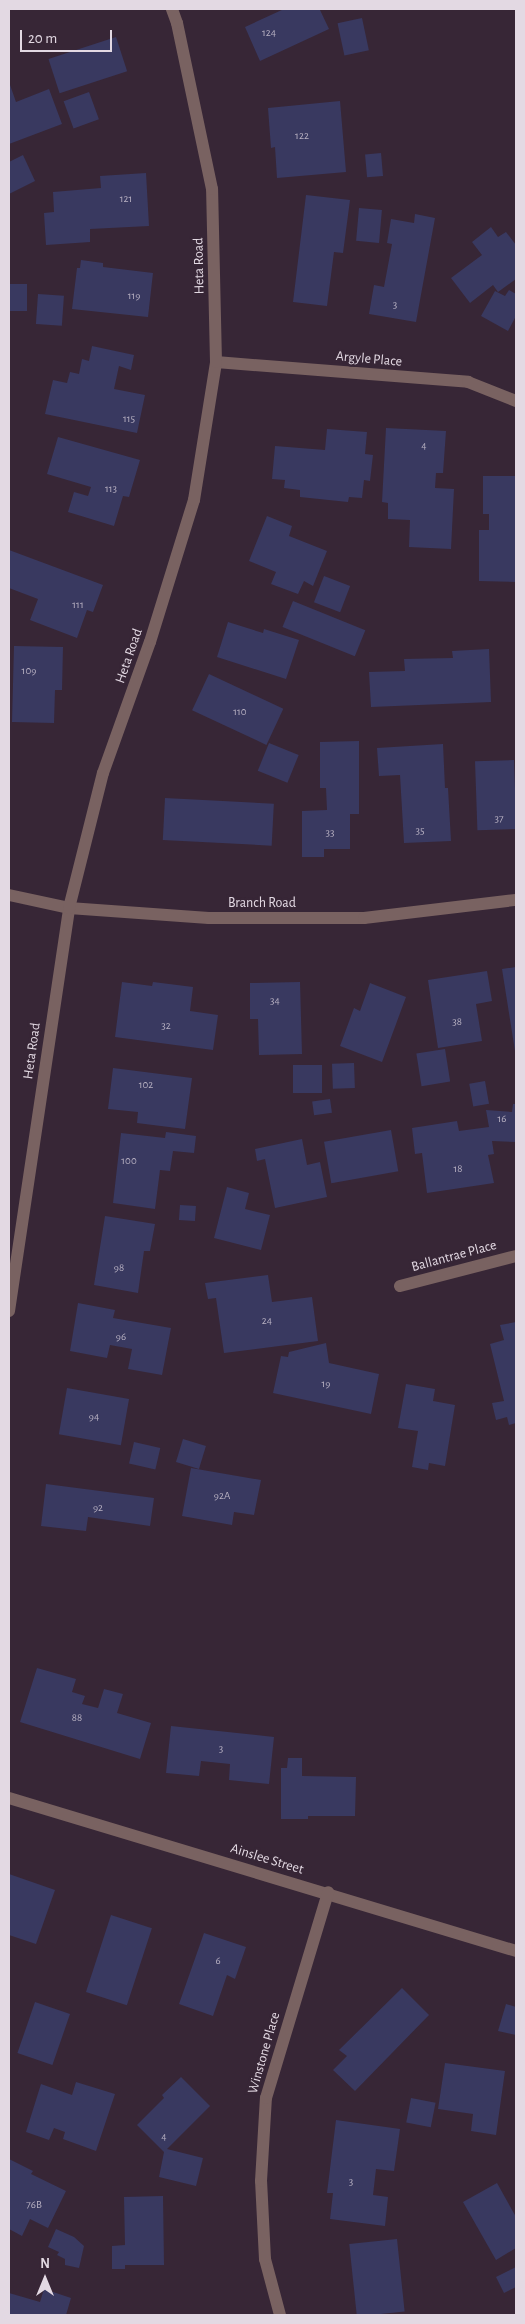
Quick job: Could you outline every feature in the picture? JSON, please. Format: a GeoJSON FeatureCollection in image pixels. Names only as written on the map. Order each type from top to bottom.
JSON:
{"type":"FeatureCollection","features":[{"type":"Feature","properties":{"kind":"street","name":"Heta Road"},"geometry":{"type":"LineString","coordinates":[[9,1311],[69,908],[103,773],[150,642],[194,500],[216,362],[212,189],[177,24],[172,9]]}},
{"type":"Feature","properties":{"kind":"street","name":"Argyle Place"},"geometry":{"type":"LineString","coordinates":[[216,362],[468,382],[516,401]]}},
{"type":"Feature","properties":{"kind":"street","name":"Branch Road"},"geometry":{"type":"LineString","coordinates":[[9,895],[69,908],[209,918],[364,918],[516,900]]}},
{"type":"Feature","properties":{"kind":"street","name":"Ballantrae Place"},"geometry":{"type":"LineString","coordinates":[[400,1286],[516,1256]]}},
{"type":"Feature","properties":{"kind":"street","name":"Ainslee Street"},"geometry":{"type":"LineString","coordinates":[[9,1798],[328,1892],[516,1951]]}},
{"type":"Feature","properties":{"kind":"street","name":"Winstone Place"},"geometry":{"type":"LineString","coordinates":[[280,2315],[265,2259],[261,2181],[266,2098],[328,1892]]}},
{"type":"Feature","properties":{"kind":"building"},"geometry":{"type":"Polygon","coordinates":[[[284,9],[323,9],[320,10],[329,29],[260,61],[245,27],[284,9]]]}},
{"type":"Feature","properties":{"kind":"building"},"geometry":{"type":"Polygon","coordinates":[[[362,18],[369,50],[344,55],[338,23],[362,18]]]}},
{"type":"Feature","properties":{"kind":"building"},"geometry":{"type":"Polygon","coordinates":[[[116,37],[127,71],[60,93],[48,59],[116,37]]]}},
{"type":"Feature","properties":{"kind":"building"},"geometry":{"type":"Polygon","coordinates":[[[9,82],[16,102],[49,89],[62,124],[9,144],[9,82]]]}},
{"type":"Feature","properties":{"kind":"building"},"geometry":{"type":"Polygon","coordinates":[[[89,92],[99,119],[74,128],[64,101],[89,92]]]}},
{"type":"Feature","properties":{"kind":"building"},"geometry":{"type":"Polygon","coordinates":[[[340,101],[346,172],[277,178],[275,147],[271,148],[268,108],[340,101]]]}},
{"type":"Feature","properties":{"kind":"building"},"geometry":{"type":"Polygon","coordinates":[[[381,153],[383,176],[367,177],[365,154],[381,153]]]}},
{"type":"Feature","properties":{"kind":"building"},"geometry":{"type":"Polygon","coordinates":[[[23,155],[35,181],[9,194],[9,162],[23,155]]]}},
{"type":"Feature","properties":{"kind":"building"},"geometry":{"type":"Polygon","coordinates":[[[146,173],[149,226],[90,229],[90,242],[46,245],[44,213],[54,212],[53,192],[101,188],[100,176],[146,173]]]}},
{"type":"Feature","properties":{"kind":"building"},"geometry":{"type":"Polygon","coordinates":[[[306,195],[350,200],[343,253],[334,252],[327,306],[293,302],[306,195]]]}},
{"type":"Feature","properties":{"kind":"building"},"geometry":{"type":"Polygon","coordinates":[[[359,208],[382,210],[379,243],[356,241],[359,208]]]}},
{"type":"Feature","properties":{"kind":"building"},"geometry":{"type":"Polygon","coordinates":[[[415,214],[435,218],[416,322],[369,314],[374,285],[384,287],[392,244],[387,243],[391,219],[414,223],[415,214]]]}},
{"type":"Feature","properties":{"kind":"building"},"geometry":{"type":"Polygon","coordinates":[[[491,227],[498,237],[506,232],[516,245],[516,279],[498,292],[493,285],[470,303],[451,278],[482,255],[472,242],[491,227]]]}},
{"type":"Feature","properties":{"kind":"building"},"geometry":{"type":"Polygon","coordinates":[[[81,260],[103,263],[103,267],[153,273],[148,317],[72,309],[77,268],[80,268],[81,260]]]}},
{"type":"Feature","properties":{"kind":"building"},"geometry":{"type":"Polygon","coordinates":[[[9,284],[27,284],[27,311],[9,311],[9,284]]]}},
{"type":"Feature","properties":{"kind":"building"},"geometry":{"type":"Polygon","coordinates":[[[509,290],[516,294],[516,316],[508,331],[481,316],[495,291],[505,296],[509,290]]]}},
{"type":"Feature","properties":{"kind":"building"},"geometry":{"type":"Polygon","coordinates":[[[38,294],[64,296],[62,326],[36,324],[38,294]]]}},
{"type":"Feature","properties":{"kind":"building"},"geometry":{"type":"Polygon","coordinates":[[[92,346],[134,355],[131,370],[119,366],[114,389],[145,395],[137,433],[45,414],[53,380],[67,383],[70,372],[79,374],[82,359],[89,361],[92,346]]]}},
{"type":"Feature","properties":{"kind":"building"},"geometry":{"type":"Polygon","coordinates":[[[386,428],[446,431],[443,473],[436,473],[435,488],[454,489],[451,549],[409,547],[410,520],[388,519],[388,503],[382,502],[386,428]]]}},
{"type":"Feature","properties":{"kind":"building"},"geometry":{"type":"Polygon","coordinates":[[[327,429],[367,432],[365,454],[373,455],[370,481],[364,480],[362,498],[349,497],[348,502],[300,497],[300,490],[284,488],[285,480],[272,479],[275,446],[325,450],[327,429]]]}},
{"type":"Feature","properties":{"kind":"building"},"geometry":{"type":"Polygon","coordinates":[[[58,437],[140,460],[129,497],[123,496],[114,526],[68,512],[74,492],[88,496],[91,487],[47,474],[58,437]]]}},
{"type":"Feature","properties":{"kind":"building"},"geometry":{"type":"Polygon","coordinates":[[[483,476],[516,476],[516,582],[479,581],[479,530],[489,530],[489,514],[483,514],[483,476]]]}},
{"type":"Feature","properties":{"kind":"building"},"geometry":{"type":"Polygon","coordinates":[[[267,516],[292,526],[289,536],[327,551],[313,586],[304,581],[298,594],[271,584],[276,572],[249,561],[267,516]]]}},
{"type":"Feature","properties":{"kind":"building"},"geometry":{"type":"Polygon","coordinates":[[[9,550],[103,585],[93,612],[87,610],[77,638],[30,620],[38,599],[9,588],[9,550]]]}},
{"type":"Feature","properties":{"kind":"building"},"geometry":{"type":"Polygon","coordinates":[[[324,576],[350,586],[340,612],[314,602],[324,576]]]}},
{"type":"Feature","properties":{"kind":"building"},"geometry":{"type":"Polygon","coordinates":[[[293,601],[365,630],[355,656],[283,627],[293,601]]]}},
{"type":"Feature","properties":{"kind":"building"},"geometry":{"type":"Polygon","coordinates":[[[228,622],[263,633],[264,629],[299,640],[286,679],[217,657],[228,622]]]}},
{"type":"Feature","properties":{"kind":"building"},"geometry":{"type":"Polygon","coordinates":[[[14,646],[63,647],[62,690],[55,690],[54,723],[12,722],[14,646]]]}},
{"type":"Feature","properties":{"kind":"building"},"geometry":{"type":"Polygon","coordinates":[[[489,649],[491,702],[371,707],[369,672],[405,671],[404,659],[453,658],[452,651],[489,649]]]}},
{"type":"Feature","properties":{"kind":"building"},"geometry":{"type":"Polygon","coordinates":[[[209,674],[283,709],[266,745],[192,710],[209,674]]]}},
{"type":"Feature","properties":{"kind":"building"},"geometry":{"type":"Polygon","coordinates":[[[359,741],[359,814],[350,814],[350,849],[324,849],[324,857],[302,857],[302,811],[327,810],[326,788],[320,788],[320,742],[359,741]]]}},
{"type":"Feature","properties":{"kind":"building"},"geometry":{"type":"Polygon","coordinates":[[[269,743],[299,755],[287,783],[258,771],[269,743]]]}},
{"type":"Feature","properties":{"kind":"building"},"geometry":{"type":"Polygon","coordinates":[[[443,744],[445,788],[448,788],[451,841],[404,843],[400,775],[379,776],[377,748],[443,744]]]}},
{"type":"Feature","properties":{"kind":"building"},"geometry":{"type":"Polygon","coordinates":[[[514,760],[516,829],[477,830],[475,761],[514,760]]]}},
{"type":"Feature","properties":{"kind":"building"},"geometry":{"type":"Polygon","coordinates":[[[165,798],[274,804],[272,846],[163,840],[165,798]]]}},
{"type":"Feature","properties":{"kind":"building"},"geometry":{"type":"Polygon","coordinates":[[[516,967],[516,1051],[515,1051],[502,969],[516,967]]]}},
{"type":"Feature","properties":{"kind":"building"},"geometry":{"type":"Polygon","coordinates":[[[487,971],[492,1001],[476,1004],[482,1041],[438,1048],[428,980],[487,971]]]}},
{"type":"Feature","properties":{"kind":"building"},"geometry":{"type":"Polygon","coordinates":[[[122,982],[152,986],[153,982],[193,987],[190,1011],[218,1015],[213,1050],[115,1037],[122,982]]]}},
{"type":"Feature","properties":{"kind":"building"},"geometry":{"type":"Polygon","coordinates":[[[300,982],[302,1054],[259,1055],[258,1019],[250,1019],[250,983],[300,982]]]}},
{"type":"Feature","properties":{"kind":"building"},"geometry":{"type":"Polygon","coordinates":[[[370,983],[406,997],[382,1062],[340,1046],[354,1008],[360,1011],[370,983]]]}},
{"type":"Feature","properties":{"kind":"building"},"geometry":{"type":"Polygon","coordinates":[[[445,1049],[450,1082],[422,1086],[416,1054],[445,1049]]]}},
{"type":"Feature","properties":{"kind":"building"},"geometry":{"type":"Polygon","coordinates":[[[354,1063],[355,1088],[333,1089],[332,1064],[354,1063]]]}},
{"type":"Feature","properties":{"kind":"building"},"geometry":{"type":"Polygon","coordinates":[[[293,1065],[322,1065],[322,1093],[293,1093],[293,1065]]]}},
{"type":"Feature","properties":{"kind":"building"},"geometry":{"type":"Polygon","coordinates":[[[113,1068],[192,1078],[185,1129],[137,1123],[138,1112],[108,1109],[113,1068]]]}},
{"type":"Feature","properties":{"kind":"building"},"geometry":{"type":"Polygon","coordinates":[[[485,1081],[489,1104],[473,1106],[469,1084],[485,1081]]]}},
{"type":"Feature","properties":{"kind":"building"},"geometry":{"type":"Polygon","coordinates":[[[330,1099],[332,1113],[314,1115],[312,1102],[330,1099]]]}},
{"type":"Feature","properties":{"kind":"building"},"geometry":{"type":"Polygon","coordinates":[[[513,1104],[516,1104],[516,1142],[492,1141],[494,1154],[488,1155],[494,1183],[427,1193],[422,1153],[415,1154],[412,1128],[457,1121],[459,1131],[489,1127],[486,1110],[512,1112],[513,1104]]]}},
{"type":"Feature","properties":{"kind":"building"},"geometry":{"type":"Polygon","coordinates":[[[391,1130],[398,1171],[331,1183],[324,1142],[391,1130]]]}},
{"type":"Feature","properties":{"kind":"building"},"geometry":{"type":"Polygon","coordinates":[[[166,1132],[196,1136],[194,1153],[173,1151],[170,1171],[160,1170],[155,1209],[113,1203],[121,1133],[165,1138],[166,1132]]]}},
{"type":"Feature","properties":{"kind":"building"},"geometry":{"type":"Polygon","coordinates":[[[302,1139],[307,1165],[320,1162],[327,1197],[275,1208],[265,1159],[257,1161],[255,1149],[302,1139]]]}},
{"type":"Feature","properties":{"kind":"building"},"geometry":{"type":"Polygon","coordinates":[[[227,1187],[249,1193],[245,1209],[270,1215],[261,1250],[214,1238],[227,1187]]]}},
{"type":"Feature","properties":{"kind":"building"},"geometry":{"type":"Polygon","coordinates":[[[180,1205],[196,1206],[195,1221],[179,1220],[180,1205]]]}},
{"type":"Feature","properties":{"kind":"building"},"geometry":{"type":"Polygon","coordinates":[[[105,1216],[155,1224],[150,1251],[144,1251],[138,1293],[94,1285],[105,1216]]]}},
{"type":"Feature","properties":{"kind":"building"},"geometry":{"type":"Polygon","coordinates":[[[268,1275],[272,1302],[312,1297],[318,1341],[224,1353],[216,1298],[208,1299],[205,1283],[268,1275]]]}},
{"type":"Feature","properties":{"kind":"building"},"geometry":{"type":"Polygon","coordinates":[[[78,1303],[115,1310],[113,1318],[171,1328],[162,1375],[128,1369],[132,1349],[110,1345],[107,1358],[70,1351],[78,1303]]]}},
{"type":"Feature","properties":{"kind":"building"},"geometry":{"type":"Polygon","coordinates":[[[516,1322],[516,1423],[509,1425],[507,1417],[496,1420],[492,1403],[504,1401],[490,1344],[504,1340],[500,1325],[516,1322]]]}},
{"type":"Feature","properties":{"kind":"building"},"geometry":{"type":"Polygon","coordinates":[[[326,1343],[329,1363],[379,1374],[371,1414],[273,1393],[281,1356],[288,1357],[289,1352],[326,1343]]]}},
{"type":"Feature","properties":{"kind":"building"},"geometry":{"type":"Polygon","coordinates":[[[406,1384],[435,1389],[433,1401],[455,1405],[445,1466],[429,1463],[428,1470],[412,1467],[418,1431],[398,1428],[406,1384]]]}},
{"type":"Feature","properties":{"kind":"building"},"geometry":{"type":"Polygon","coordinates":[[[67,1388],[129,1399],[121,1445],[59,1434],[67,1388]]]}},
{"type":"Feature","properties":{"kind":"building"},"geometry":{"type":"Polygon","coordinates":[[[183,1439],[206,1446],[199,1469],[176,1462],[183,1439]]]}},
{"type":"Feature","properties":{"kind":"building"},"geometry":{"type":"Polygon","coordinates":[[[134,1442],[160,1448],[155,1470],[129,1463],[134,1442]]]}},
{"type":"Feature","properties":{"kind":"building"},"geometry":{"type":"Polygon","coordinates":[[[191,1468],[261,1480],[254,1515],[234,1512],[232,1525],[182,1516],[191,1468]]]}},
{"type":"Feature","properties":{"kind":"building"},"geometry":{"type":"Polygon","coordinates":[[[46,1484],[154,1498],[150,1526],[88,1517],[86,1531],[41,1526],[46,1484]]]}},
{"type":"Feature","properties":{"kind":"building"},"geometry":{"type":"Polygon","coordinates":[[[37,1668],[76,1679],[72,1692],[85,1696],[82,1704],[98,1708],[104,1689],[123,1694],[117,1713],[151,1723],[140,1759],[20,1722],[37,1668]]]}},
{"type":"Feature","properties":{"kind":"building"},"geometry":{"type":"Polygon","coordinates":[[[171,1726],[274,1737],[269,1784],[229,1780],[230,1764],[201,1761],[199,1776],[166,1773],[171,1726]]]}},
{"type":"Feature","properties":{"kind":"building"},"geometry":{"type":"Polygon","coordinates":[[[288,1758],[302,1758],[302,1776],[356,1777],[355,1816],[308,1816],[308,1819],[281,1819],[281,1768],[287,1768],[288,1758]]]}},
{"type":"Feature","properties":{"kind":"building"},"geometry":{"type":"Polygon","coordinates":[[[9,1874],[55,1890],[36,1944],[9,1935],[9,1874]]]}},
{"type":"Feature","properties":{"kind":"building"},"geometry":{"type":"Polygon","coordinates":[[[111,1915],[152,1928],[127,2005],[86,1992],[111,1915]]]}},
{"type":"Feature","properties":{"kind":"building"},"geometry":{"type":"Polygon","coordinates":[[[204,1933],[246,1947],[235,1979],[227,1975],[213,2016],[179,2004],[204,1933]]]}},
{"type":"Feature","properties":{"kind":"building"},"geometry":{"type":"Polygon","coordinates":[[[402,1988],[429,2015],[355,2091],[333,2070],[347,2056],[339,2050],[402,1988]]]}},
{"type":"Feature","properties":{"kind":"building"},"geometry":{"type":"Polygon","coordinates":[[[35,2002],[70,2014],[52,2065],[17,2053],[35,2002]]]}},
{"type":"Feature","properties":{"kind":"building"},"geometry":{"type":"Polygon","coordinates":[[[506,2004],[516,2007],[516,2035],[498,2031],[506,2004]]]}},
{"type":"Feature","properties":{"kind":"building"},"geometry":{"type":"Polygon","coordinates":[[[445,2063],[505,2071],[496,2135],[471,2131],[473,2114],[438,2109],[445,2063]]]}},
{"type":"Feature","properties":{"kind":"building"},"geometry":{"type":"Polygon","coordinates":[[[181,2077],[210,2106],[167,2149],[203,2158],[196,2186],[159,2177],[164,2152],[137,2125],[164,2098],[162,2095],[181,2077]]]}},
{"type":"Feature","properties":{"kind":"building"},"geometry":{"type":"Polygon","coordinates":[[[76,2082],[115,2094],[96,2151],[63,2139],[65,2132],[54,2128],[49,2140],[26,2132],[41,2084],[72,2095],[76,2082]]]}},
{"type":"Feature","properties":{"kind":"building"},"geometry":{"type":"Polygon","coordinates":[[[411,2098],[436,2103],[431,2127],[406,2123],[411,2098]]]}},
{"type":"Feature","properties":{"kind":"building"},"geometry":{"type":"Polygon","coordinates":[[[336,2120],[400,2129],[394,2171],[376,2169],[373,2195],[388,2197],[385,2226],[330,2219],[333,2193],[327,2193],[336,2120]]]}},
{"type":"Feature","properties":{"kind":"building"},"geometry":{"type":"Polygon","coordinates":[[[9,2159],[33,2171],[31,2174],[66,2191],[48,2228],[30,2219],[22,2236],[9,2229],[9,2159]]]}},
{"type":"Feature","properties":{"kind":"building"},"geometry":{"type":"Polygon","coordinates":[[[497,2183],[516,2217],[516,2248],[496,2260],[463,2202],[497,2183]]]}},
{"type":"Feature","properties":{"kind":"building"},"geometry":{"type":"Polygon","coordinates":[[[163,2196],[164,2265],[125,2265],[125,2269],[112,2269],[112,2246],[125,2245],[124,2197],[163,2196]]]}},
{"type":"Feature","properties":{"kind":"building"},"geometry":{"type":"Polygon","coordinates":[[[56,2229],[74,2237],[84,2246],[79,2268],[65,2265],[65,2259],[57,2255],[59,2252],[48,2247],[56,2229]]]}},
{"type":"Feature","properties":{"kind":"building"},"geometry":{"type":"Polygon","coordinates":[[[397,2239],[405,2312],[357,2315],[349,2244],[397,2239]]]}},
{"type":"Feature","properties":{"kind":"building"},"geometry":{"type":"Polygon","coordinates":[[[516,2267],[516,2287],[504,2293],[496,2277],[516,2267]]]}},
{"type":"Feature","properties":{"kind":"building"},"geometry":{"type":"Polygon","coordinates":[[[44,2289],[71,2298],[66,2315],[9,2315],[9,2293],[40,2302],[44,2289]]]}}]}
